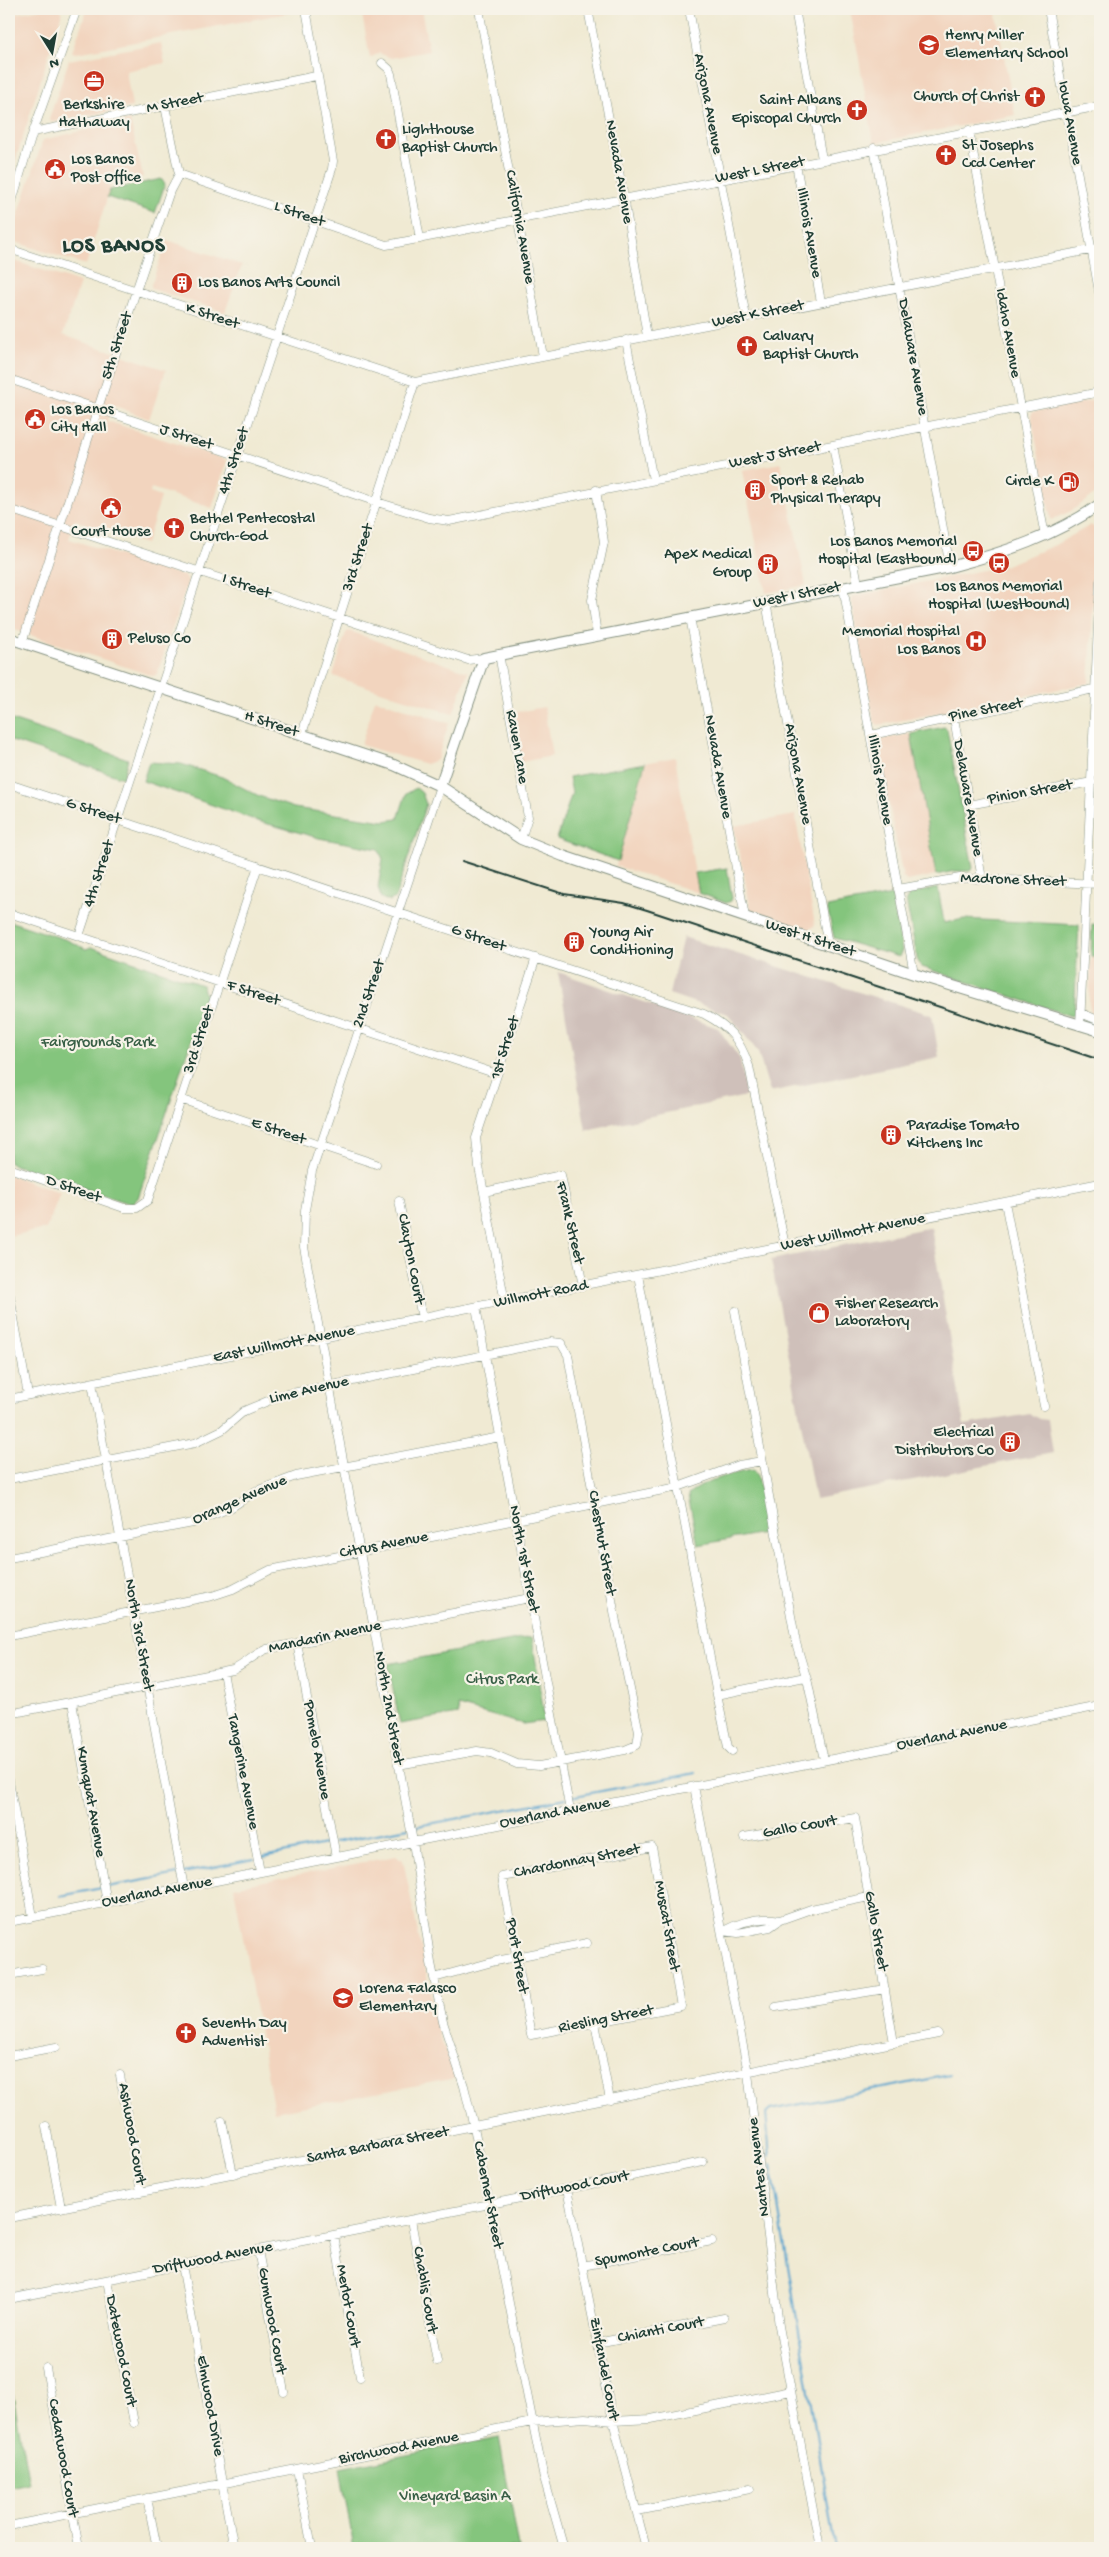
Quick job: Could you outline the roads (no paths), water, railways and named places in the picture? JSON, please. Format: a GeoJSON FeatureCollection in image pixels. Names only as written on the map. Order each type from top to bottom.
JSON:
{"type":"FeatureCollection","features":[{"type":"Feature","properties":{"kind":"street"},"geometry":{"type":"LineString","coordinates":[[9,211],[34,132],[77,9]]}},
{"type":"Feature","properties":{"kind":"street","name":"4th Street"},"geometry":{"type":"LineString","coordinates":[[80,936],[237,455],[316,222],[333,161],[316,76],[306,9]]}},
{"type":"Feature","properties":{"kind":"street","name":"California Avenue"},"geometry":{"type":"LineString","coordinates":[[479,9],[542,356]]}},
{"type":"Feature","properties":{"kind":"street","name":"Nevada Avenue"},"geometry":{"type":"LineString","coordinates":[[588,9],[624,198],[647,336]]}},
{"type":"Feature","properties":{"kind":"street","name":"Arizona Avenue"},"geometry":{"type":"LineString","coordinates":[[689,9],[722,179],[746,317]]}},
{"type":"Feature","properties":{"kind":"street"},"geometry":{"type":"LineString","coordinates":[[795,9],[822,159]]}},
{"type":"Feature","properties":{"kind":"street","name":"Iowa Avenue"},"geometry":{"type":"LineString","coordinates":[[1048,9],[1100,296]]}},
{"type":"Feature","properties":{"kind":"street"},"geometry":{"type":"LineString","coordinates":[[382,63],[389,69],[391,74],[420,239]]}},
{"type":"Feature","properties":{"kind":"street","name":"M Street"},"geometry":{"type":"LineString","coordinates":[[34,132],[316,76]]}},
{"type":"Feature","properties":{"kind":"street"},"geometry":{"type":"LineString","coordinates":[[165,106],[179,174]]}},
{"type":"Feature","properties":{"kind":"street","name":"West L Street"},"geometry":{"type":"LineString","coordinates":[[420,239],[874,148],[1100,106]]}},
{"type":"Feature","properties":{"kind":"street","name":"Idaho Avenue"},"geometry":{"type":"LineString","coordinates":[[969,130],[1045,536]]}},
{"type":"Feature","properties":{"kind":"street","name":"Delaware Avenue"},"geometry":{"type":"LineString","coordinates":[[874,148],[950,566]]}},
{"type":"Feature","properties":{"kind":"street","name":"Illinois Avenue"},"geometry":{"type":"LineString","coordinates":[[796,164],[821,302]]}},
{"type":"Feature","properties":{"kind":"street","name":"L Street"},"geometry":{"type":"LineString","coordinates":[[179,174],[386,245],[420,239]]}},
{"type":"Feature","properties":{"kind":"street","name":"5th Street"},"geometry":{"type":"LineString","coordinates":[[22,643],[97,408],[170,190],[179,174]]}},
{"type":"Feature","properties":{"kind":"street","name":"West K Street"},"geometry":{"type":"LineString","coordinates":[[415,382],[1100,248]]}},
{"type":"Feature","properties":{"kind":"street","name":"K Street"},"geometry":{"type":"LineString","coordinates":[[9,249],[415,382]]}},
{"type":"Feature","properties":{"kind":"street"},"geometry":{"type":"LineString","coordinates":[[626,340],[652,480]]}},
{"type":"Feature","properties":{"kind":"street","name":"J Street"},"geometry":{"type":"LineString","coordinates":[[9,379],[377,502],[449,521]]}},
{"type":"Feature","properties":{"kind":"street","name":"3rd Street"},"geometry":{"type":"LineString","coordinates":[[302,734],[415,382]]}},
{"type":"Feature","properties":{"kind":"street","name":"West J Street"},"geometry":{"type":"LineString","coordinates":[[449,521],[596,490],[1100,392]]}},
{"type":"Feature","properties":{"kind":"street"},"geometry":{"type":"LineString","coordinates":[[832,445],[858,584]]}},
{"type":"Feature","properties":{"kind":"street"},"geometry":{"type":"LineString","coordinates":[[596,490],[604,542],[592,600],[597,635]]}},
{"type":"Feature","properties":{"kind":"street","name":"I Street"},"geometry":{"type":"LineString","coordinates":[[9,509],[468,660],[484,658]]}},
{"type":"Feature","properties":{"kind":"street","name":"West I Street"},"geometry":{"type":"LineString","coordinates":[[484,658],[950,566],[991,556],[1045,536],[1098,510]]}},
{"type":"Feature","properties":{"kind":"street"},"geometry":{"type":"LineString","coordinates":[[1080,1026],[1098,688],[1100,581]]}},
{"type":"Feature","properties":{"kind":"street","name":"Illinois Avenue"},"geometry":{"type":"LineString","coordinates":[[843,587],[914,974]]}},
{"type":"Feature","properties":{"kind":"street","name":"Arizona Avenue"},"geometry":{"type":"LineString","coordinates":[[766,602],[828,945]]}},
{"type":"Feature","properties":{"kind":"street","name":"Nevada Avenue"},"geometry":{"type":"LineString","coordinates":[[690,617],[744,917]]}},
{"type":"Feature","properties":{"kind":"street","name":"H Street"},"geometry":{"type":"LineString","coordinates":[[9,638],[394,765],[440,786],[522,839]]}},
{"type":"Feature","properties":{"kind":"street","name":"Raven Lane"},"geometry":{"type":"LineString","coordinates":[[500,654],[528,817],[522,839]]}},
{"type":"Feature","properties":{"kind":"street","name":"2nd Street"},"geometry":{"type":"LineString","coordinates":[[320,1338],[306,1261],[304,1234],[307,1195],[320,1146],[358,1029],[484,658]]}},
{"type":"Feature","properties":{"kind":"street","name":"Pine Street"},"geometry":{"type":"LineString","coordinates":[[871,734],[1098,688]]}},
{"type":"Feature","properties":{"kind":"street","name":"Delaware Avenue"},"geometry":{"type":"LineString","coordinates":[[954,718],[982,879]]}},
{"type":"Feature","properties":{"kind":"street","name":"Pinion Street"},"geometry":{"type":"LineString","coordinates":[[968,805],[1092,782]]}},
{"type":"Feature","properties":{"kind":"street","name":"G Street"},"geometry":{"type":"LineString","coordinates":[[9,784],[704,1014],[724,1025],[734,1034],[750,1066],[785,1246]]}},
{"type":"Feature","properties":{"kind":"street","name":"West H Street"},"geometry":{"type":"LineString","coordinates":[[522,839],[606,871],[914,974],[1100,1032]]}},
{"type":"Feature","properties":{"kind":"street","name":"3rd Street"},"geometry":{"type":"LineString","coordinates":[[137,1208],[148,1200],[258,866]]}},
{"type":"Feature","properties":{"kind":"street","name":"Madrone Street"},"geometry":{"type":"LineString","coordinates":[[898,889],[952,878],[1100,884]]}},
{"type":"Feature","properties":{"kind":"street","name":"F Street"},"geometry":{"type":"LineString","coordinates":[[9,913],[497,1074]]}},
{"type":"Feature","properties":{"kind":"street","name":"1st Street"},"geometry":{"type":"LineString","coordinates":[[484,1192],[476,1138],[536,958]]}},
{"type":"Feature","properties":{"kind":"street"},"geometry":{"type":"LineString","coordinates":[[1080,1013],[1100,1021]]}},
{"type":"Feature","properties":{"kind":"street","name":"E Street"},"geometry":{"type":"LineString","coordinates":[[180,1099],[376,1164]]}},
{"type":"Feature","properties":{"kind":"street","name":"D Street"},"geometry":{"type":"LineString","coordinates":[[9,1168],[124,1208],[137,1208]]}},
{"type":"Feature","properties":{"kind":"street","name":"Frank Street"},"geometry":{"type":"LineString","coordinates":[[484,1192],[561,1175],[583,1286]]}},
{"type":"Feature","properties":{"kind":"street","name":"West Willmott Avenue"},"geometry":{"type":"LineString","coordinates":[[606,1282],[1100,1183]]}},
{"type":"Feature","properties":{"kind":"street"},"geometry":{"type":"LineString","coordinates":[[484,1192],[505,1302]]}},
{"type":"Feature","properties":{"kind":"street","name":"Clayton Court"},"geometry":{"type":"LineString","coordinates":[[399,1200],[422,1318]]}},
{"type":"Feature","properties":{"kind":"street"},"geometry":{"type":"LineString","coordinates":[[1005,1202],[1044,1406]]}},
{"type":"Feature","properties":{"kind":"street"},"geometry":{"type":"LineString","coordinates":[[638,1275],[717,1695],[728,1748],[732,1751]]}},
{"type":"Feature","properties":{"kind":"street","name":"Willmott Road"},"geometry":{"type":"LineString","coordinates":[[476,1308],[606,1282]]}},
{"type":"Feature","properties":{"kind":"street"},"geometry":{"type":"LineString","coordinates":[[9,1291],[28,1395]]}},
{"type":"Feature","properties":{"kind":"street","name":"East Willmott Avenue"},"geometry":{"type":"LineString","coordinates":[[9,1399],[476,1308]]}},
{"type":"Feature","properties":{"kind":"street","name":"North 1st Street"},"geometry":{"type":"LineString","coordinates":[[476,1308],[570,1811]]}},
{"type":"Feature","properties":{"kind":"street"},"geometry":{"type":"LineString","coordinates":[[735,1311],[796,1643],[808,1683],[824,1760]]}},
{"type":"Feature","properties":{"kind":"street","name":"North 2nd Street"},"geometry":{"type":"LineString","coordinates":[[320,1338],[413,1842]]}},
{"type":"Feature","properties":{"kind":"street","name":"Lime Avenue"},"geometry":{"type":"LineString","coordinates":[[9,1479],[195,1443],[222,1430],[244,1411],[263,1401],[550,1342],[561,1343]]}},
{"type":"Feature","properties":{"kind":"street","name":"Chestnut Street"},"geometry":{"type":"LineString","coordinates":[[561,1343],[568,1355],[594,1505],[639,1732],[637,1745],[625,1750],[561,1763]]}},
{"type":"Feature","properties":{"kind":"street","name":"North 3rd Street"},"geometry":{"type":"LineString","coordinates":[[92,1383],[184,1888]]}},
{"type":"Feature","properties":{"kind":"street","name":"Orange Avenue"},"geometry":{"type":"LineString","coordinates":[[9,1558],[193,1524],[212,1517],[275,1482],[500,1437]]}},
{"type":"Feature","properties":{"kind":"street","name":"Citrus Avenue"},"geometry":{"type":"LineString","coordinates":[[9,1636],[226,1592],[270,1570],[678,1487],[740,1465],[762,1461]]}},
{"type":"Feature","properties":{"kind":"street","name":"Mandarin Avenue"},"geometry":{"type":"LineString","coordinates":[[9,1714],[233,1670],[247,1664],[259,1652],[267,1649],[530,1598]]}},
{"type":"Feature","properties":{"kind":"street","name":"Pomelo Avenue"},"geometry":{"type":"LineString","coordinates":[[297,1643],[336,1858]]}},
{"type":"Feature","properties":{"kind":"street","name":"Tangerine Avenue"},"geometry":{"type":"LineString","coordinates":[[223,1672],[260,1872]]}},
{"type":"Feature","properties":{"kind":"street"},"geometry":{"type":"LineString","coordinates":[[717,1695],[805,1677]]}},
{"type":"Feature","properties":{"kind":"street","name":"Kumquat Avenue"},"geometry":{"type":"LineString","coordinates":[[72,1702],[107,1903]]}},
{"type":"Feature","properties":{"kind":"street","name":"Overland Avenue"},"geometry":{"type":"LineString","coordinates":[[9,1922],[1100,1706]]}},
{"type":"Feature","properties":{"kind":"street"},"geometry":{"type":"LineString","coordinates":[[398,1765],[476,1751],[491,1753],[524,1765],[539,1766],[561,1763]]}},
{"type":"Feature","properties":{"kind":"street"},"geometry":{"type":"LineString","coordinates":[[9,1782],[33,1917]]}},
{"type":"Feature","properties":{"kind":"street","name":"Nantes Avenue"},"geometry":{"type":"LineString","coordinates":[[694,1786],[723,1931],[748,2073],[779,2326],[820,2548]]}},
{"type":"Feature","properties":{"kind":"street","name":"Gallo Court"},"geometry":{"type":"LineString","coordinates":[[744,1837],[855,1818]]}},
{"type":"Feature","properties":{"kind":"street","name":"Gallo Street"},"geometry":{"type":"LineString","coordinates":[[855,1818],[894,2042]]}},
{"type":"Feature","properties":{"kind":"street","name":"Cabernet Street"},"geometry":{"type":"LineString","coordinates":[[413,1842],[434,1978],[443,2022],[464,2086],[474,2127],[543,2474],[564,2548]]}},
{"type":"Feature","properties":{"kind":"street","name":"Chardonnay Street"},"geometry":{"type":"LineString","coordinates":[[502,1877],[652,1847]]}},
{"type":"Feature","properties":{"kind":"street","name":"Muscat Street"},"geometry":{"type":"LineString","coordinates":[[652,1847],[681,2006]]}},
{"type":"Feature","properties":{"kind":"street","name":"Port Street"},"geometry":{"type":"LineString","coordinates":[[502,1877],[531,2035]]}},
{"type":"Feature","properties":{"kind":"street"},"geometry":{"type":"LineString","coordinates":[[723,1931],[737,1924],[768,1918],[780,1920],[811,1909],[869,1897]]}},
{"type":"Feature","properties":{"kind":"street"},"geometry":{"type":"LineString","coordinates":[[434,1978],[516,1957],[587,1943]]}},
{"type":"Feature","properties":{"kind":"street"},"geometry":{"type":"LineString","coordinates":[[9,1976],[42,1969]]}},
{"type":"Feature","properties":{"kind":"street"},"geometry":{"type":"LineString","coordinates":[[776,2007],[885,1989]]}},
{"type":"Feature","properties":{"kind":"street","name":"Riesling Street"},"geometry":{"type":"LineString","coordinates":[[531,2035],[681,2006]]}},
{"type":"Feature","properties":{"kind":"street"},"geometry":{"type":"LineString","coordinates":[[595,2023],[610,2100]]}},
{"type":"Feature","properties":{"kind":"street","name":"Santa Barbara Street"},"geometry":{"type":"LineString","coordinates":[[9,2218],[938,2034]]}},
{"type":"Feature","properties":{"kind":"street"},"geometry":{"type":"LineString","coordinates":[[9,2056],[56,2047]]}},
{"type":"Feature","properties":{"kind":"street","name":"Ashwood Court"},"geometry":{"type":"LineString","coordinates":[[120,2075],[141,2192]]}},
{"type":"Feature","properties":{"kind":"street"},"geometry":{"type":"LineString","coordinates":[[222,2121],[233,2174]]}},
{"type":"Feature","properties":{"kind":"street"},"geometry":{"type":"LineString","coordinates":[[46,2126],[61,2208]]}},
{"type":"Feature","properties":{"kind":"street","name":"Driftwood Court"},"geometry":{"type":"LineString","coordinates":[[414,2219],[703,2162]]}},
{"type":"Feature","properties":{"kind":"street","name":"Zinfandel Court"},"geometry":{"type":"LineString","coordinates":[[567,2189],[613,2422],[646,2548]]}},
{"type":"Feature","properties":{"kind":"street","name":"Driftwood Avenue"},"geometry":{"type":"LineString","coordinates":[[9,2299],[414,2219]]}},
{"type":"Feature","properties":{"kind":"street","name":"Chablis Court"},"geometry":{"type":"LineString","coordinates":[[414,2219],[437,2361]]}},
{"type":"Feature","properties":{"kind":"street","name":"Merlot Court"},"geometry":{"type":"LineString","coordinates":[[334,2235],[360,2377]]}},
{"type":"Feature","properties":{"kind":"street","name":"Spumonte Court"},"geometry":{"type":"LineString","coordinates":[[582,2266],[712,2241]]}},
{"type":"Feature","properties":{"kind":"street","name":"Gumwood Court"},"geometry":{"type":"LineString","coordinates":[[258,2250],[284,2392]]}},
{"type":"Feature","properties":{"kind":"street","name":"Elmwood Drive"},"geometry":{"type":"LineString","coordinates":[[182,2265],[234,2548]]}},
{"type":"Feature","properties":{"kind":"street","name":"Datewood Court"},"geometry":{"type":"LineString","coordinates":[[107,2280],[134,2423]]}},
{"type":"Feature","properties":{"kind":"street","name":"Chianti Court"},"geometry":{"type":"LineString","coordinates":[[597,2344],[724,2318]]}},
{"type":"Feature","properties":{"kind":"street","name":"Cedarwood Court"},"geometry":{"type":"LineString","coordinates":[[46,2368],[79,2548]]}},
{"type":"Feature","properties":{"kind":"street","name":"Birchwood Avenue"},"geometry":{"type":"LineString","coordinates":[[9,2526],[532,2422],[585,2418],[613,2422],[665,2417],[791,2390]]}},
{"type":"Feature","properties":{"kind":"street"},"geometry":{"type":"LineString","coordinates":[[297,2469],[312,2548]]}},
{"type":"Feature","properties":{"kind":"street"},"geometry":{"type":"LineString","coordinates":[[637,2511],[750,2489]]}},
{"type":"Feature","properties":{"kind":"street"},"geometry":{"type":"LineString","coordinates":[[147,2498],[157,2548]]}},
{"type":"Feature","properties":{"kind":"waterway"},"geometry":{"type":"LineString","coordinates":[[570,1797],[696,1773]]}},
{"type":"Feature","properties":{"kind":"waterway"},"geometry":{"type":"LineString","coordinates":[[413,1827],[566,1798]]}},
{"type":"Feature","properties":{"kind":"waterway"},"geometry":{"type":"LineString","coordinates":[[335,1842],[408,1828]]}},
{"type":"Feature","properties":{"kind":"waterway"},"geometry":{"type":"LineString","coordinates":[[259,1858],[330,1843]]}},
{"type":"Feature","properties":{"kind":"waterway"},"geometry":{"type":"LineString","coordinates":[[183,1873],[254,1859]]}},
{"type":"Feature","properties":{"kind":"waterway"},"geometry":{"type":"LineString","coordinates":[[107,1887],[178,1874]]}},
{"type":"Feature","properties":{"kind":"waterway"},"geometry":{"type":"LineString","coordinates":[[60,1896],[102,1888]]}},
{"type":"Feature","properties":{"kind":"waterway"},"geometry":{"type":"LineString","coordinates":[[770,2156],[766,2114],[770,2110],[950,2075]]}},
{"type":"Feature","properties":{"kind":"waterway"},"geometry":{"type":"LineString","coordinates":[[771,2164],[835,2548]]}},
{"type":"Feature","properties":{"kind":"railway"},"geometry":{"type":"LineString","coordinates":[[462,861],[564,894],[624,903],[647,910],[1100,1060]]}},
{"type":"Feature","properties":{"kind":"place","name":"Henry Miller Elementary School"},"geometry":{"type":"Point","coordinates":[929,45]}},
{"type":"Feature","properties":{"kind":"place","name":"Berkshire Hathaway"},"geometry":{"type":"Point","coordinates":[94,81]}},
{"type":"Feature","properties":{"kind":"place","name":"Church Of Christ"},"geometry":{"type":"Point","coordinates":[1035,97]}},
{"type":"Feature","properties":{"kind":"place","name":"Saint Albans Episcopal Church"},"geometry":{"type":"Point","coordinates":[857,110]}},
{"type":"Feature","properties":{"kind":"place","name":"Lighthouse Baptist Church"},"geometry":{"type":"Point","coordinates":[386,139]}},
{"type":"Feature","properties":{"kind":"place","name":"St Josephs Ccd Center"},"geometry":{"type":"Point","coordinates":[946,155]}},
{"type":"Feature","properties":{"kind":"place","name":"Los Banos Post Office"},"geometry":{"type":"Point","coordinates":[55,169]}},
{"type":"Feature","properties":{"kind":"place","name":"Los Banos Arts Council"},"geometry":{"type":"Point","coordinates":[182,283]}},
{"type":"Feature","properties":{"kind":"place","name":"Calvary Baptist Church"},"geometry":{"type":"Point","coordinates":[747,346]}},
{"type":"Feature","properties":{"kind":"place","name":"Los Banos City Hall"},"geometry":{"type":"Point","coordinates":[35,419]}},
{"type":"Feature","properties":{"kind":"place","name":"Circle K"},"geometry":{"type":"Point","coordinates":[1069,482]}},
{"type":"Feature","properties":{"kind":"place","name":"Sport & Rehab Physical Therapy"},"geometry":{"type":"Point","coordinates":[755,490]}},
{"type":"Feature","properties":{"kind":"place","name":"Court House"},"geometry":{"type":"Point","coordinates":[111,508]}},
{"type":"Feature","properties":{"kind":"place","name":"Bethel Pentecostal Church-God"},"geometry":{"type":"Point","coordinates":[174,528]}},
{"type":"Feature","properties":{"kind":"place","name":"Los Banos Memorial Hospital (Eastbound)"},"geometry":{"type":"Point","coordinates":[973,551]}},
{"type":"Feature","properties":{"kind":"place","name":"Los Banos Memorial Hospital (Westbound)"},"geometry":{"type":"Point","coordinates":[999,563]}},
{"type":"Feature","properties":{"kind":"place","name":"Apex Medical Group"},"geometry":{"type":"Point","coordinates":[768,564]}},
{"type":"Feature","properties":{"kind":"place","name":"Peluso Co"},"geometry":{"type":"Point","coordinates":[112,639]}},
{"type":"Feature","properties":{"kind":"place","name":"Memorial Hospital Los Banos"},"geometry":{"type":"Point","coordinates":[976,641]}},
{"type":"Feature","properties":{"kind":"place","name":"Young Air Conditioning"},"geometry":{"type":"Point","coordinates":[574,942]}},
{"type":"Feature","properties":{"kind":"place","name":"Paradise Tomato Kitchens Inc"},"geometry":{"type":"Point","coordinates":[891,1135]}},
{"type":"Feature","properties":{"kind":"place","name":"Fisher Research Laboratory"},"geometry":{"type":"Point","coordinates":[819,1313]}},
{"type":"Feature","properties":{"kind":"place","name":"Electrical Distributors Co"},"geometry":{"type":"Point","coordinates":[1010,1442]}},
{"type":"Feature","properties":{"kind":"place","name":"Lorena Falasco Elementary"},"geometry":{"type":"Point","coordinates":[343,1998]}},
{"type":"Feature","properties":{"kind":"place","name":"Seventh Day Adventist"},"geometry":{"type":"Point","coordinates":[186,2033]}},
{"type":"Feature","properties":{"kind":"district","name":"LOS BANOS"},"geometry":{"type":"Point","coordinates":[114,247]}},
{"type":"Feature","properties":{"kind":"park label","name":"Fairgrounds Park"},"geometry":{"type":"Point","coordinates":[98,1043]}},
{"type":"Feature","properties":{"kind":"park label","name":"Citrus Park"},"geometry":{"type":"Point","coordinates":[502,1680]}},
{"type":"Feature","properties":{"kind":"park label","name":"Vineyard Basin A"},"geometry":{"type":"Point","coordinates":[455,2497]}}]}
